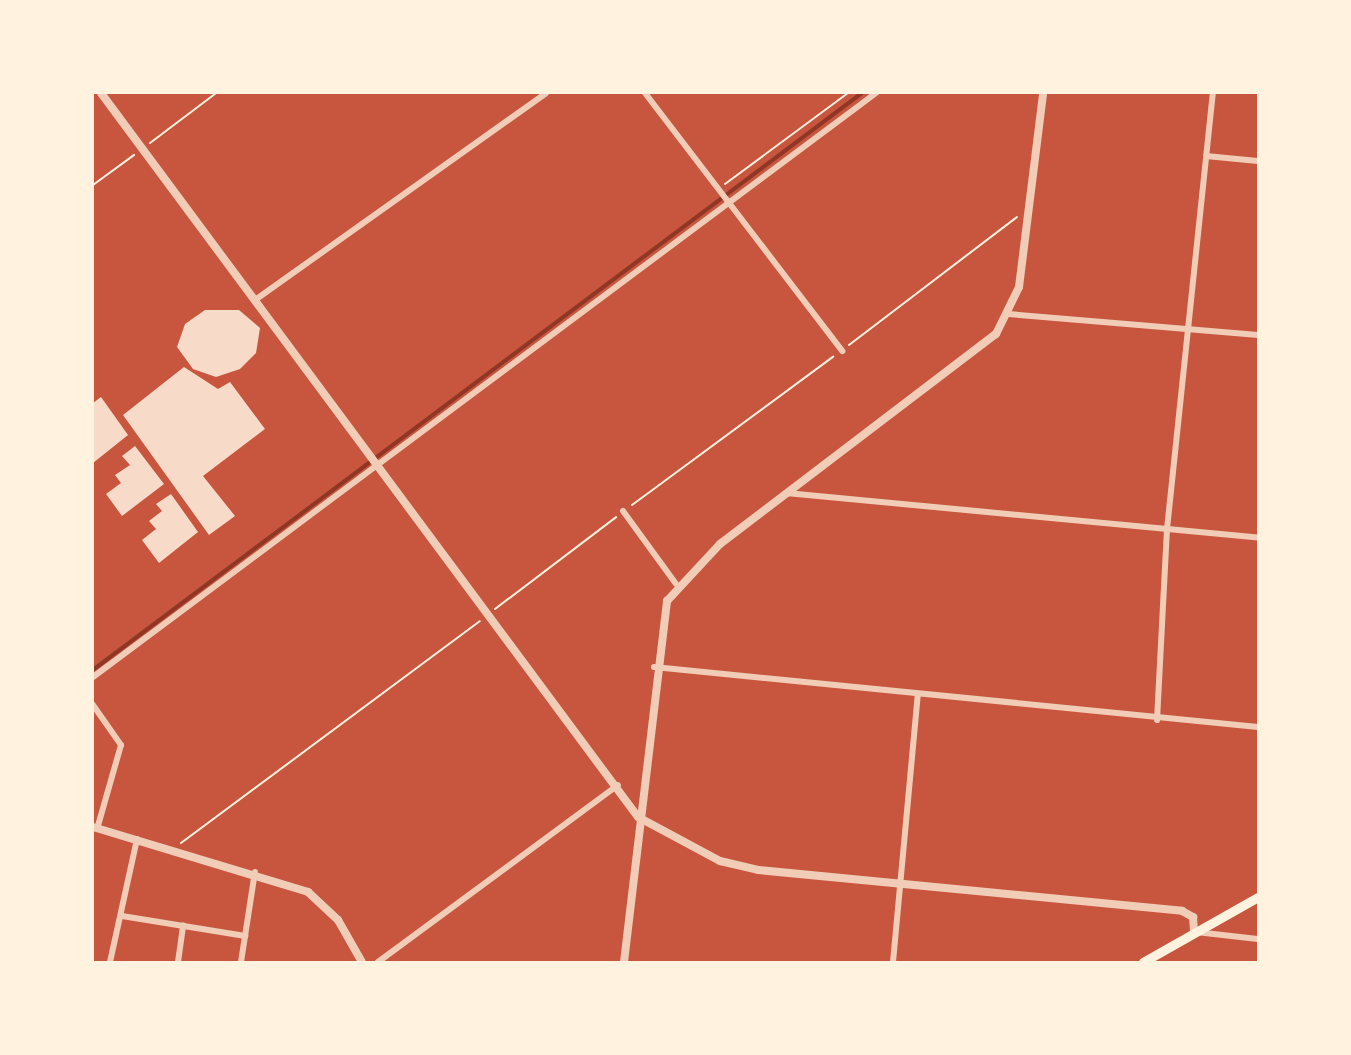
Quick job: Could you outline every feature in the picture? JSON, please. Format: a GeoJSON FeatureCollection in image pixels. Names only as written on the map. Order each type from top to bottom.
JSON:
{"type":"FeatureCollection","features":[{"type":"Feature","properties":{"kind":"main road"},"geometry":{"type":"LineString","coordinates":[[1143,962],[1258,897]]}},
{"type":"Feature","properties":{"kind":"street"},"geometry":{"type":"LineString","coordinates":[[101,93],[369,449],[639,817],[720,861],[900,884],[1182,911],[1193,917],[1194,932],[1258,939]]}},
{"type":"Feature","properties":{"kind":"street"},"geometry":{"type":"LineString","coordinates":[[255,300],[545,93]]}},
{"type":"Feature","properties":{"kind":"street"},"geometry":{"type":"LineString","coordinates":[[645,93],[725,202],[842,351]]}},
{"type":"Feature","properties":{"kind":"street"},"geometry":{"type":"LineString","coordinates":[[93,677],[380,464],[725,202],[876,93]]}},
{"type":"Feature","properties":{"kind":"street"},"geometry":{"type":"LineString","coordinates":[[624,962],[654,667],[660,627],[676,584],[786,493],[996,334],[1019,287],[1043,93]]}},
{"type":"Feature","properties":{"kind":"street"},"geometry":{"type":"LineString","coordinates":[[1157,720],[1167,529],[1213,93]]}},
{"type":"Feature","properties":{"kind":"street"},"geometry":{"type":"LineString","coordinates":[[1206,156],[1258,161]]}},
{"type":"Feature","properties":{"kind":"street"},"geometry":{"type":"LineString","coordinates":[[1008,314],[1258,335]]}},
{"type":"Feature","properties":{"kind":"street"},"geometry":{"type":"LineString","coordinates":[[786,493],[1258,538]]}},
{"type":"Feature","properties":{"kind":"street"},"geometry":{"type":"LineString","coordinates":[[624,511],[676,584]]}},
{"type":"Feature","properties":{"kind":"street"},"geometry":{"type":"LineString","coordinates":[[654,667],[1157,720],[1258,727]]}},
{"type":"Feature","properties":{"kind":"street"},"geometry":{"type":"LineString","coordinates":[[893,962],[918,694]]}},
{"type":"Feature","properties":{"kind":"street"},"geometry":{"type":"LineString","coordinates":[[93,705],[121,745],[95,828],[174,847],[308,892],[338,920],[362,962]]}},
{"type":"Feature","properties":{"kind":"street"},"geometry":{"type":"LineString","coordinates":[[378,962],[618,785]]}},
{"type":"Feature","properties":{"kind":"street"},"geometry":{"type":"LineString","coordinates":[[110,962],[137,839]]}},
{"type":"Feature","properties":{"kind":"street"},"geometry":{"type":"LineString","coordinates":[[242,962],[255,872]]}},
{"type":"Feature","properties":{"kind":"street"},"geometry":{"type":"LineString","coordinates":[[122,916],[246,936]]}},
{"type":"Feature","properties":{"kind":"street"},"geometry":{"type":"LineString","coordinates":[[178,962],[183,925]]}},
{"type":"Feature","properties":{"kind":"path"},"geometry":{"type":"LineString","coordinates":[[93,185],[216,93]]}},
{"type":"Feature","properties":{"kind":"path"},"geometry":{"type":"LineString","coordinates":[[717,190],[848,93]]}},
{"type":"Feature","properties":{"kind":"path"},"geometry":{"type":"LineString","coordinates":[[174,847],[842,351],[1028,209]]}},
{"type":"Feature","properties":{"kind":"building"},"geometry":{"type":"Polygon","coordinates":[[[205,310],[239,310],[260,328],[256,353],[240,369],[216,377],[193,369],[177,347],[185,324],[205,310]]]}},
{"type":"Feature","properties":{"kind":"building"},"geometry":{"type":"Polygon","coordinates":[[[184,367],[218,389],[230,382],[265,429],[203,476],[235,516],[209,535],[123,415],[184,367]]]}},
{"type":"Feature","properties":{"kind":"building"},"geometry":{"type":"Polygon","coordinates":[[[101,397],[128,435],[93,463],[93,403],[101,397]]]}},
{"type":"Feature","properties":{"kind":"building"},"geometry":{"type":"Polygon","coordinates":[[[135,446],[164,484],[122,516],[106,494],[121,483],[115,475],[130,465],[122,456],[135,446]]]}},
{"type":"Feature","properties":{"kind":"building"},"geometry":{"type":"Polygon","coordinates":[[[171,494],[198,532],[159,563],[142,540],[156,529],[149,521],[162,511],[156,504],[171,494]]]}},
{"type":"Feature","properties":{"kind":"waterway"},"geometry":{"type":"LineString","coordinates":[[93,670],[862,93]]}}]}
